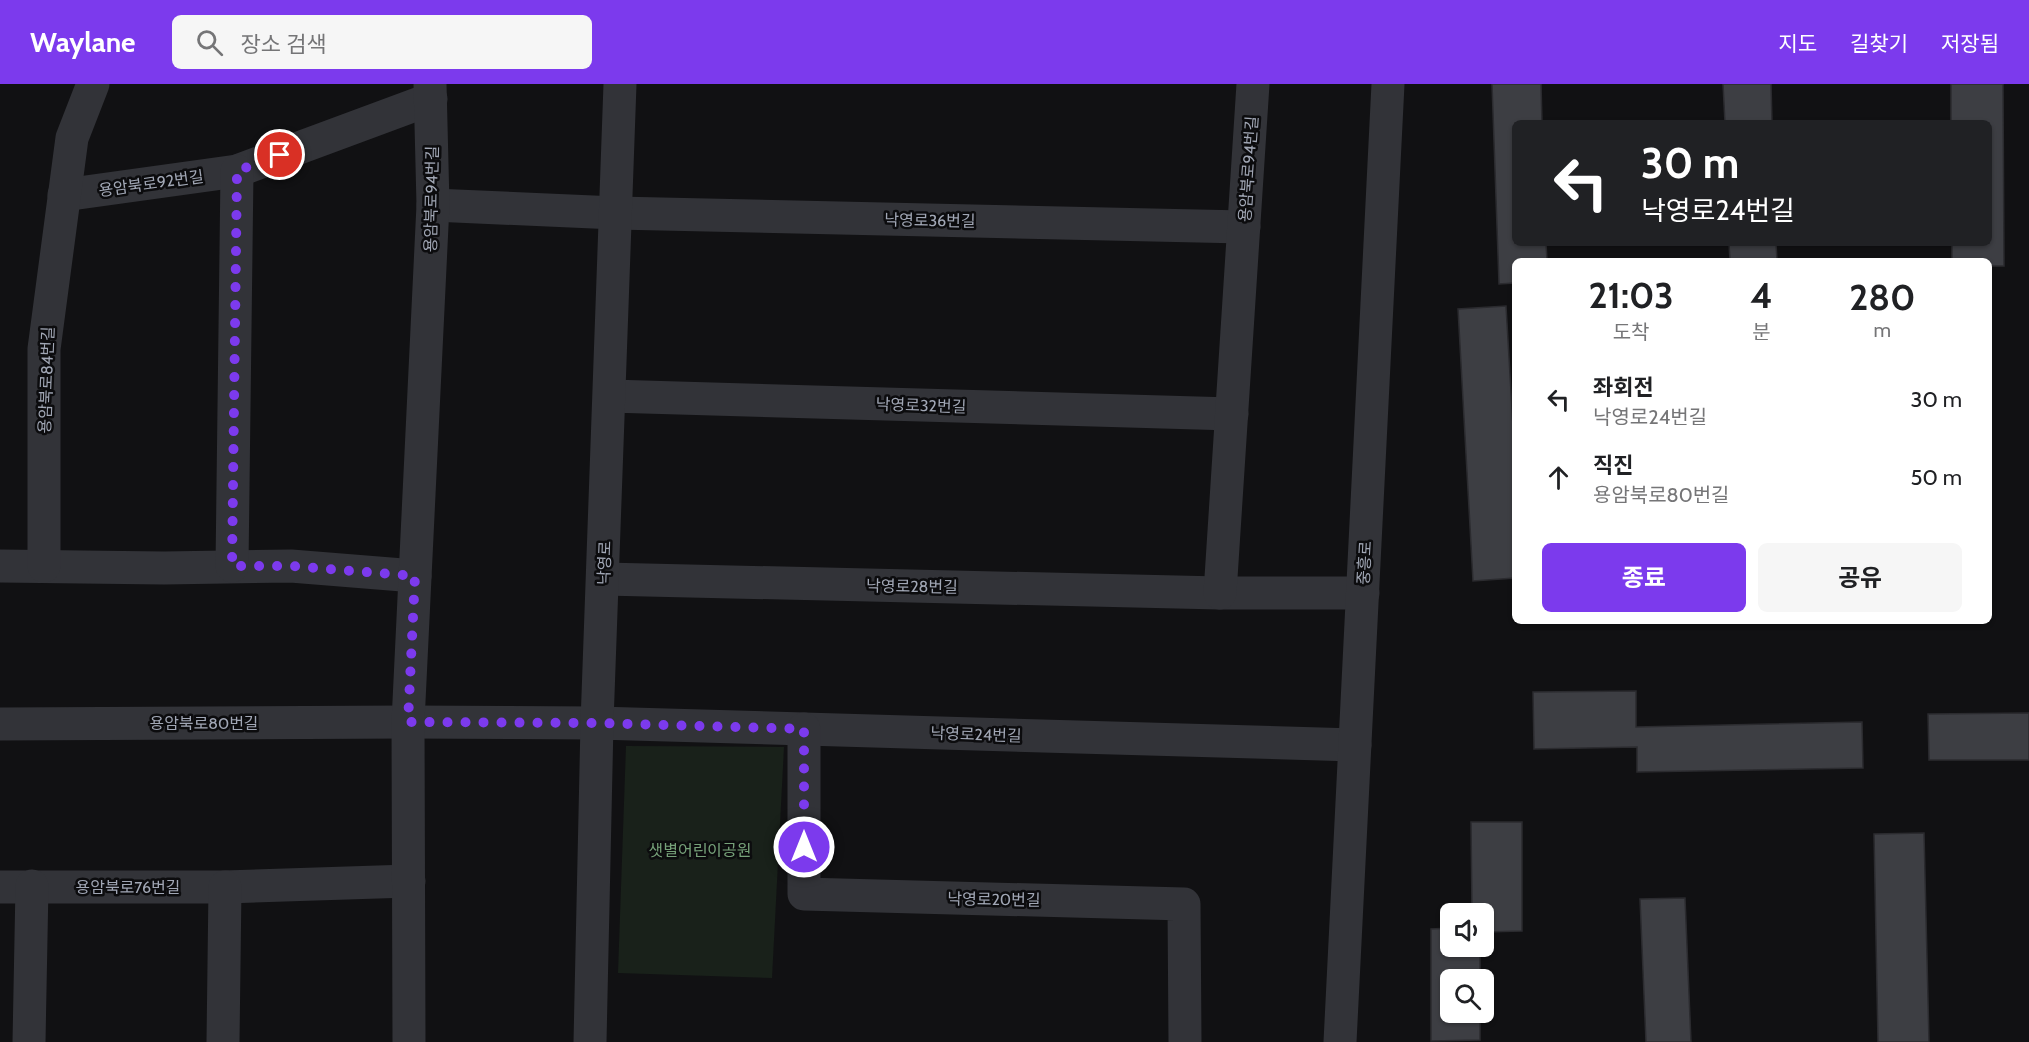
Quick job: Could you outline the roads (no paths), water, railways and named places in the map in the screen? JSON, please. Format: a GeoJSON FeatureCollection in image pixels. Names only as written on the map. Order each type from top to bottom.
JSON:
{"type":"FeatureCollection","features":[{"type":"Feature","properties":{"kind":"street","name":"용암북로84번길"},"geometry":{"type":"LineString","coordinates":[[44,566],[44,350],[72,138],[93,84]]}},
{"type":"Feature","properties":{"kind":"street","name":"낙영로"},"geometry":{"type":"LineString","coordinates":[[590,1042],[597,723],[604,579],[620,84]]}},
{"type":"Feature","properties":{"kind":"street","name":"용암북로94번길"},"geometry":{"type":"LineString","coordinates":[[1243,241],[1253,84]]}},
{"type":"Feature","properties":{"kind":"street","name":"중흥로"},"geometry":{"type":"LineString","coordinates":[[1340,1042],[1388,84]]}},
{"type":"Feature","properties":{"kind":"street","name":"용암북로92번길"},"geometry":{"type":"LineString","coordinates":[[64,195],[237,171],[430,92]]}},
{"type":"Feature","properties":{"kind":"street","name":"용암북로94번길"},"geometry":{"type":"LineString","coordinates":[[415,576],[433,204],[430,92]]}},
{"type":"Feature","properties":{"kind":"street"},"geometry":{"type":"LineString","coordinates":[[232,566],[237,171]]}},
{"type":"Feature","properties":{"kind":"street","name":"낙영로36번길"},"geometry":{"type":"LineString","coordinates":[[433,204],[1243,241]]}},
{"type":"Feature","properties":{"kind":"street"},"geometry":{"type":"LineString","coordinates":[[1220,593],[1243,241]]}},
{"type":"Feature","properties":{"kind":"street","name":"낙영로32번길"},"geometry":{"type":"LineString","coordinates":[[610,396],[1232,414]]}},
{"type":"Feature","properties":{"kind":"street"},"geometry":{"type":"LineString","coordinates":[[0,566],[164,568],[291,566],[415,576],[408,722],[409,1042]]}},
{"type":"Feature","properties":{"kind":"street","name":"낙영로28번길"},"geometry":{"type":"LineString","coordinates":[[604,579],[1220,593],[1363,593]]}},
{"type":"Feature","properties":{"kind":"street","name":"용암북로80번길"},"geometry":{"type":"LineString","coordinates":[[0,724],[597,723]]}},
{"type":"Feature","properties":{"kind":"street","name":"낙영로24번길"},"geometry":{"type":"LineString","coordinates":[[597,723],[1355,745]]}},
{"type":"Feature","properties":{"kind":"street","name":"낙영로20번길"},"geometry":{"type":"LineString","coordinates":[[804,729],[804,894],[1184,904],[1185,1042]]}},
{"type":"Feature","properties":{"kind":"street","name":"용암북로76번길"},"geometry":{"type":"LineString","coordinates":[[29,1042],[16,887],[225,887],[409,880]]}},
{"type":"Feature","properties":{"kind":"street"},"geometry":{"type":"LineString","coordinates":[[223,1042],[225,887]]}},
{"type":"Feature","properties":{"kind":"park label","name":"샛별어린이공원"},"geometry":{"type":"Point","coordinates":[700,850]}}]}
